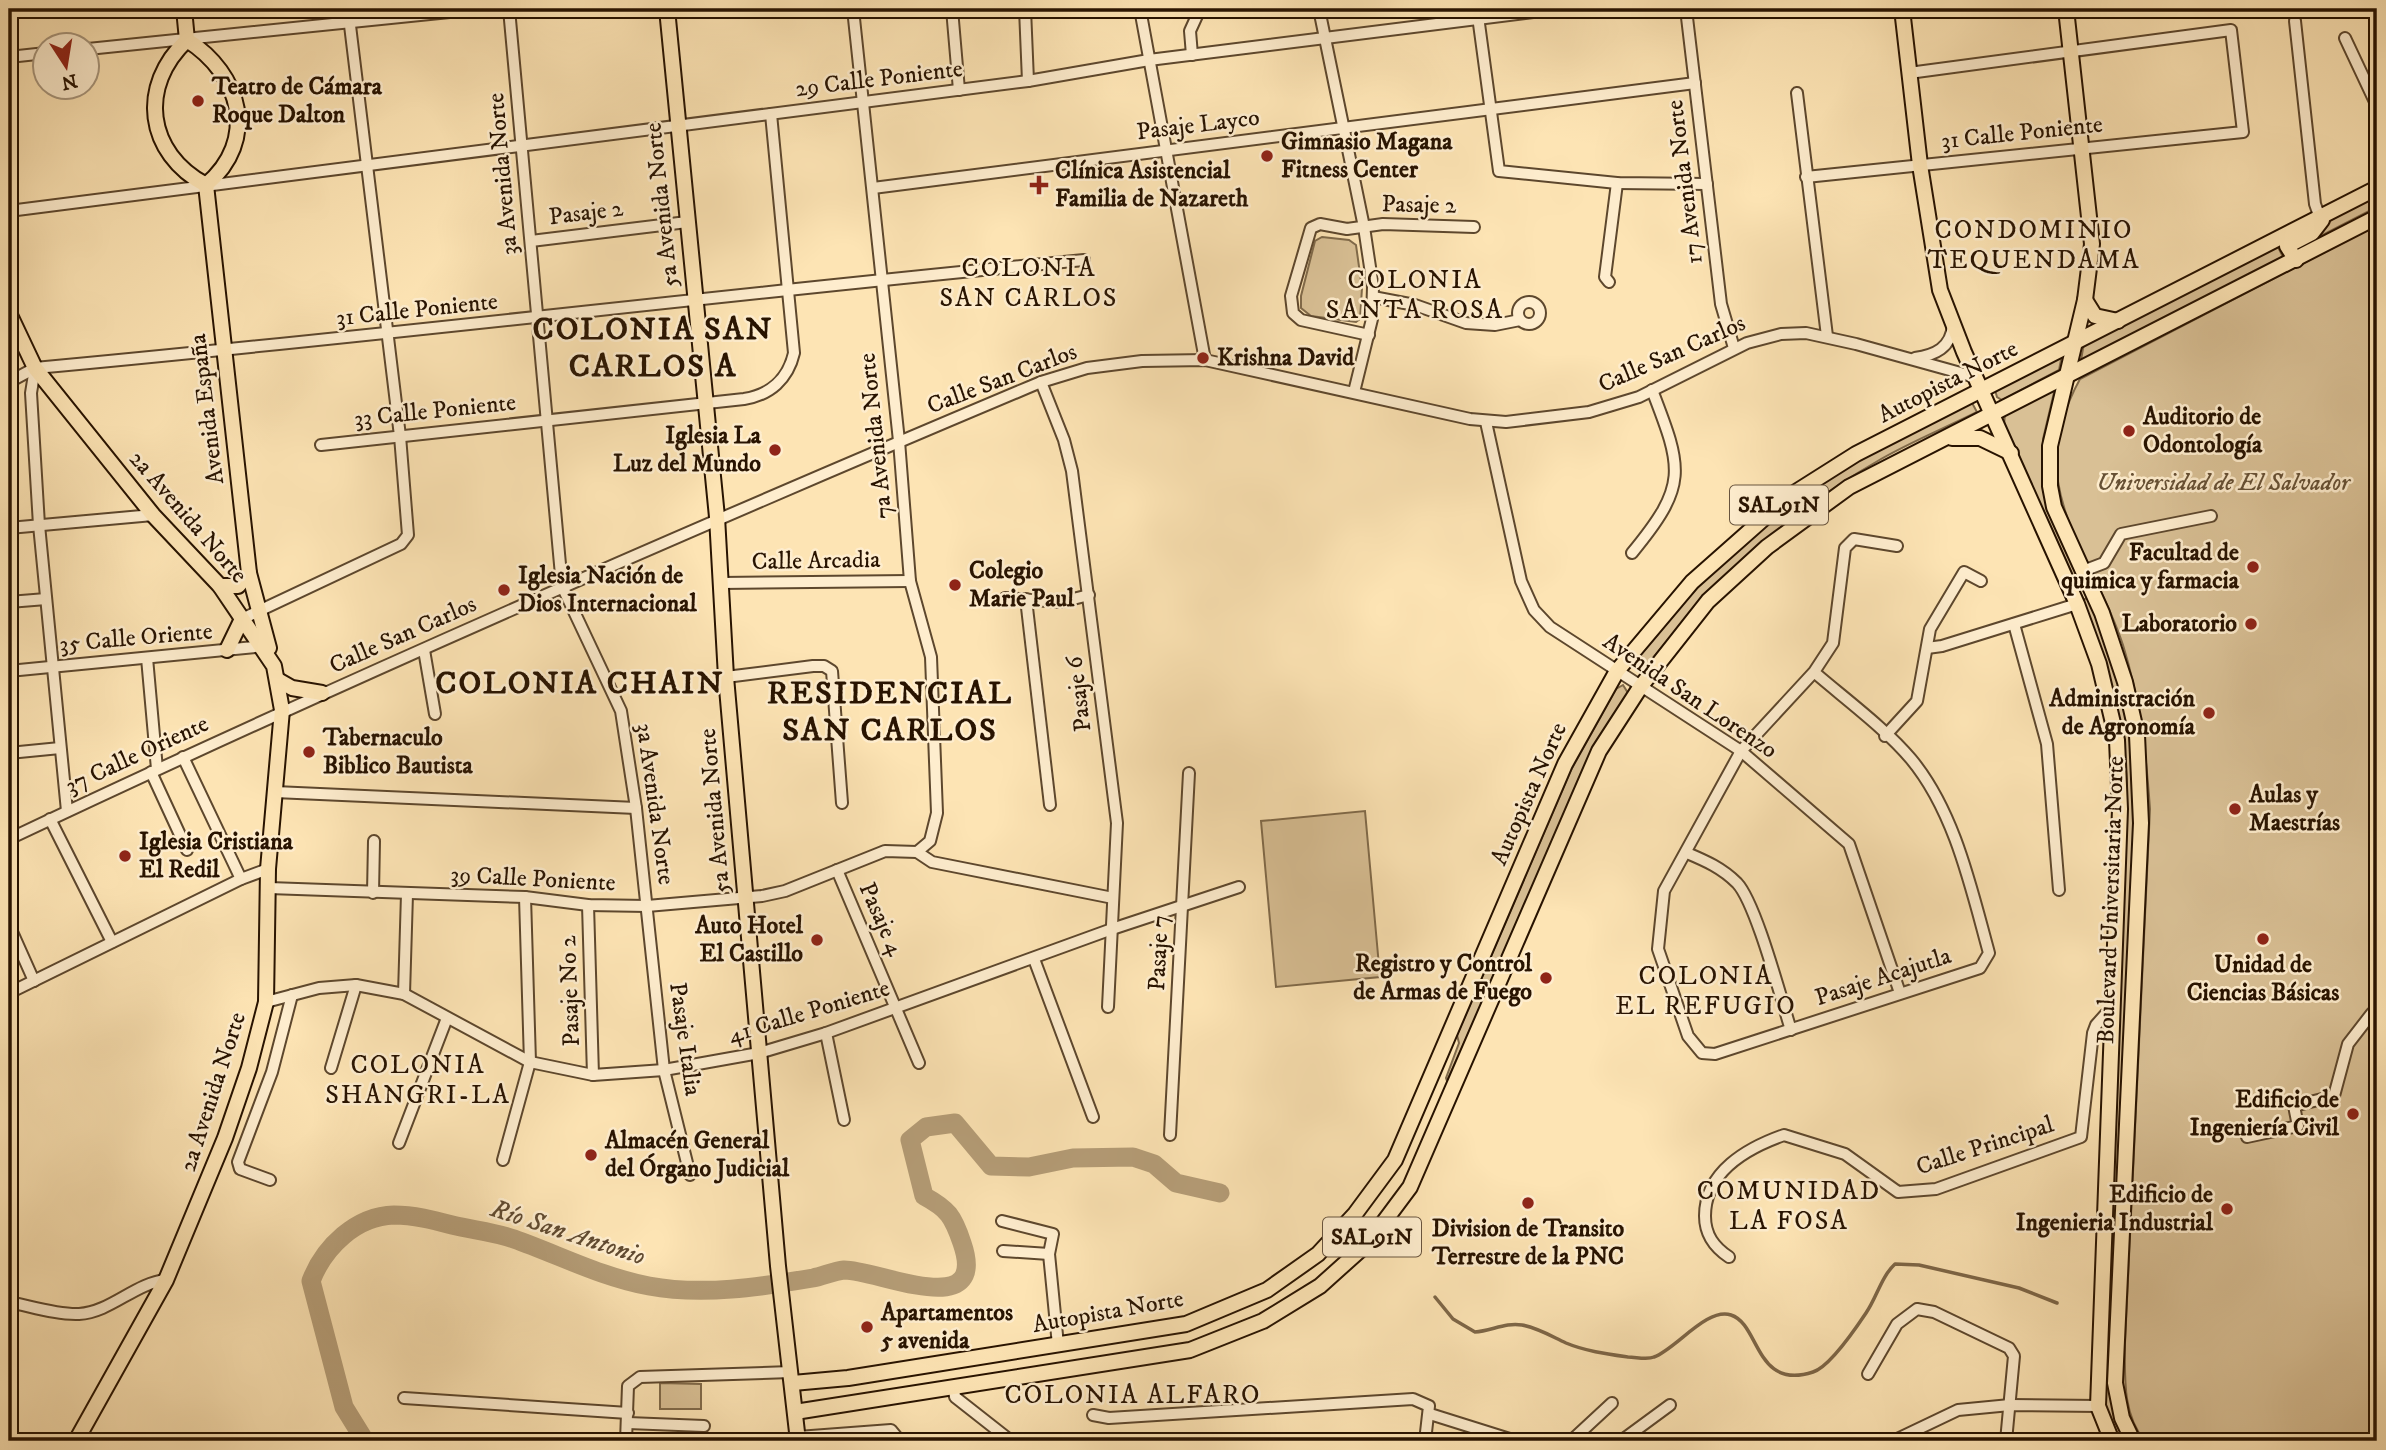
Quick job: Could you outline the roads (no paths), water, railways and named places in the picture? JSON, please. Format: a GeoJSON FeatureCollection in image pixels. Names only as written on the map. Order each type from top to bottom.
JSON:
{"type":"FeatureCollection","features":[{"type":"Feature","properties":{"kind":"main road"},"geometry":{"type":"LineString","coordinates":[[184,9],[187,40],[162,71],[155,111],[166,150],[183,171],[206,186],[223,167],[234,143],[236,103],[220,66],[187,40]]}},
{"type":"Feature","properties":{"kind":"main road","name":"5a Avenida Norte"},"geometry":{"type":"LineString","coordinates":[[667,9],[717,517],[726,677],[778,1266],[798,1439]]}},
{"type":"Feature","properties":{"kind":"main road","name":"Boulevard Universitaria Norte"},"geometry":{"type":"LineString","coordinates":[[1902,9],[1920,165],[1940,290],[1978,384],[2077,604],[2105,685],[2120,771],[2098,1406],[2112,1441]]}},
{"type":"Feature","properties":{"kind":"main road","name":"Boulevard Universitaria Norte"},"geometry":{"type":"LineString","coordinates":[[2066,9],[2091,244],[2085,300],[2052,438],[2049,472],[2054,507],[2102,613],[2125,682],[2140,765],[2141,822],[2115,1383],[2122,1419],[2133,1441]]}},
{"type":"Feature","properties":{"kind":"main road","name":"Avenida España"},"geometry":{"type":"LineString","coordinates":[[206,186],[249,573],[265,647],[276,673]]}},
{"type":"Feature","properties":{"kind":"main road","name":"Autopista Norte"},"geometry":{"type":"LineString","coordinates":[[792,1378],[848,1378],[1186,1324],[1267,1290],[1318,1254],[1355,1214],[1395,1160],[1565,764],[1617,671],[1692,582],[1788,497],[1856,454],[1978,384],[2075,344],[2377,188]]}},
{"type":"Feature","properties":{"kind":"main road"},"geometry":{"type":"LineString","coordinates":[[2296,260],[2287,246],[2314,231],[2322,216]]}},
{"type":"Feature","properties":{"kind":"main road","name":"Autopista Norte"},"geometry":{"type":"LineString","coordinates":[[795,1412],[1190,1350],[1263,1321],[1320,1286],[1369,1242],[1410,1187],[1600,751],[1641,686],[1708,601],[1767,547],[1849,487],[2377,217]]}},
{"type":"Feature","properties":{"kind":"main road"},"geometry":{"type":"LineString","coordinates":[[2085,300],[2095,316],[2119,321]]}},
{"type":"Feature","properties":{"kind":"main road","name":"2a Avenida Norte"},"geometry":{"type":"LineString","coordinates":[[9,313],[35,368],[153,514],[220,586],[265,647]]}},
{"type":"Feature","properties":{"kind":"main road"},"geometry":{"type":"LineString","coordinates":[[1940,439],[1980,438],[2011,453]]}},
{"type":"Feature","properties":{"kind":"main road"},"geometry":{"type":"LineString","coordinates":[[220,586],[238,586],[249,573]]}},
{"type":"Feature","properties":{"kind":"main road"},"geometry":{"type":"LineString","coordinates":[[227,650],[242,619]]}},
{"type":"Feature","properties":{"kind":"main road"},"geometry":{"type":"LineString","coordinates":[[276,673],[304,692],[322,693]]}},
{"type":"Feature","properties":{"kind":"main road","name":"2a Avenida Norte"},"geometry":{"type":"LineString","coordinates":[[76,1441],[166,1280],[228,1128],[249,1068],[266,1002],[268,869],[282,710],[276,673]]}},
{"type":"Feature","properties":{"kind":"main road"},"geometry":{"type":"LineString","coordinates":[[1449,1033],[1453,1042],[1440,1082],[1443,1087],[1448,1088],[1457,1080]]}},
{"type":"Feature","properties":{"kind":"main road"},"geometry":{"type":"LineString","coordinates":[[1412,1119],[1422,1112],[1431,1111],[1437,1118],[1437,1129]]}},
{"type":"Feature","properties":{"kind":"street"},"geometry":{"type":"LineString","coordinates":[[242,619],[407,538],[400,436],[385,333],[348,9]]}},
{"type":"Feature","properties":{"kind":"street"},"geometry":{"type":"LineString","coordinates":[[102,48],[479,9]]}},
{"type":"Feature","properties":{"kind":"street","name":"3a Avenida Norte"},"geometry":{"type":"LineString","coordinates":[[509,9],[562,586],[621,711],[647,906]]}},
{"type":"Feature","properties":{"kind":"street","name":"7a Avenida Norte"},"geometry":{"type":"LineString","coordinates":[[853,9],[899,441],[910,581],[931,657],[937,813],[930,841],[918,852]]}},
{"type":"Feature","properties":{"kind":"street"},"geometry":{"type":"LineString","coordinates":[[952,9],[959,90]]}},
{"type":"Feature","properties":{"kind":"street"},"geometry":{"type":"LineString","coordinates":[[1025,9],[1028,81]]}},
{"type":"Feature","properties":{"kind":"street"},"geometry":{"type":"LineString","coordinates":[[1140,9],[1205,360]]}},
{"type":"Feature","properties":{"kind":"street"},"geometry":{"type":"LineString","coordinates":[[1192,55],[1190,31],[1200,9]]}},
{"type":"Feature","properties":{"kind":"street"},"geometry":{"type":"LineString","coordinates":[[1319,9],[1364,227],[1373,297],[1368,335],[1354,392]]}},
{"type":"Feature","properties":{"kind":"street","name":"29 Calle Poniente"},"geometry":{"type":"LineString","coordinates":[[9,211],[1028,81],[1149,60],[1325,38],[1477,14],[1558,9]]}},
{"type":"Feature","properties":{"kind":"street","name":"17 Avenida Norte"},"geometry":{"type":"LineString","coordinates":[[1686,9],[1721,304],[1734,348]]}},
{"type":"Feature","properties":{"kind":"street"},"geometry":{"type":"LineString","coordinates":[[1477,14],[1496,167],[1503,172],[1617,183],[1707,184]]}},
{"type":"Feature","properties":{"kind":"street"},"geometry":{"type":"LineString","coordinates":[[2295,20],[2315,204],[2322,216]]}},
{"type":"Feature","properties":{"kind":"street","name":"31 Calle Poniente"},"geometry":{"type":"LineString","coordinates":[[1806,177],[2243,132],[2231,30],[2070,51]]}},
{"type":"Feature","properties":{"kind":"street"},"geometry":{"type":"LineString","coordinates":[[2345,38],[2377,106]]}},
{"type":"Feature","properties":{"kind":"street"},"geometry":{"type":"LineString","coordinates":[[1909,73],[2070,51]]}},
{"type":"Feature","properties":{"kind":"street"},"geometry":{"type":"LineString","coordinates":[[9,57],[32,55]]}},
{"type":"Feature","properties":{"kind":"street","name":"Pasaje Layco"},"geometry":{"type":"LineString","coordinates":[[873,188],[1695,83]]}},
{"type":"Feature","properties":{"kind":"street"},"geometry":{"type":"LineString","coordinates":[[1797,93],[1827,336]]}},
{"type":"Feature","properties":{"kind":"street","name":"33 Calle Poniente"},"geometry":{"type":"LineString","coordinates":[[321,445],[706,403],[763,394],[786,373],[794,353],[771,114]]}},
{"type":"Feature","properties":{"kind":"street"},"geometry":{"type":"LineString","coordinates":[[1609,282],[1605,277],[1617,183]]}},
{"type":"Feature","properties":{"kind":"street","name":"Pasaje 2"},"geometry":{"type":"LineString","coordinates":[[531,241],[687,222]]}},
{"type":"Feature","properties":{"kind":"street","name":"Pasaje 2"},"geometry":{"type":"LineString","coordinates":[[1368,335],[1301,320],[1295,316],[1290,303],[1311,228],[1320,224],[1342,229],[1474,227]]}},
{"type":"Feature","properties":{"kind":"street","name":"31 Calle Poniente"},"geometry":{"type":"LineString","coordinates":[[9,382],[35,368],[538,319],[694,299],[1084,260]]}},
{"type":"Feature","properties":{"kind":"street"},"geometry":{"type":"LineString","coordinates":[[1373,297],[1415,305],[1466,323],[1495,325],[1520,320]]}},
{"type":"Feature","properties":{"kind":"street"},"geometry":{"type":"LineString","coordinates":[[1909,359],[1937,353],[1949,341],[1953,326]]}},
{"type":"Feature","properties":{"kind":"street","name":"Calle San Carlos"},"geometry":{"type":"LineString","coordinates":[[282,710],[424,650],[717,517],[1041,382],[1087,368],[1128,362],[1205,360],[1486,422],[1589,412],[1652,390],[1734,348],[1781,334],[1827,336],[1909,359],[1978,384]]}},
{"type":"Feature","properties":{"kind":"street"},"geometry":{"type":"LineString","coordinates":[[35,368],[31,393],[39,526],[66,811]]}},
{"type":"Feature","properties":{"kind":"street","name":"Pasaje 6"},"geometry":{"type":"LineString","coordinates":[[1041,382],[1064,440],[1072,471],[1117,823],[1108,1007]]}},
{"type":"Feature","properties":{"kind":"street"},"geometry":{"type":"LineString","coordinates":[[1632,553],[1656,524],[1669,500],[1677,468],[1674,446],[1652,390]]}},
{"type":"Feature","properties":{"kind":"street","name":"Avenida San Lorenzo"},"geometry":{"type":"LineString","coordinates":[[1486,422],[1518,570],[1529,602],[1550,627],[1741,751],[1849,844],[1900,993]]}},
{"type":"Feature","properties":{"kind":"street"},"geometry":{"type":"LineString","coordinates":[[9,528],[153,514]]}},
{"type":"Feature","properties":{"kind":"street"},"geometry":{"type":"LineString","coordinates":[[2083,571],[2104,563],[2121,534],[2136,528],[2211,516]]}},
{"type":"Feature","properties":{"kind":"street"},"geometry":{"type":"LineString","coordinates":[[1791,1030],[1752,911],[1739,885],[1714,864],[1687,853],[1741,751],[1814,672],[1833,643],[1845,548],[1849,541],[1897,546]]}},
{"type":"Feature","properties":{"kind":"street"},"geometry":{"type":"LineString","coordinates":[[1952,565],[1981,582]]}},
{"type":"Feature","properties":{"kind":"street"},"geometry":{"type":"LineString","coordinates":[[1814,672],[1885,736],[1917,701],[1930,629],[1964,572]]}},
{"type":"Feature","properties":{"kind":"street","name":"Calle Arcadia"},"geometry":{"type":"LineString","coordinates":[[721,583],[910,581]]}},
{"type":"Feature","properties":{"kind":"street"},"geometry":{"type":"LineString","coordinates":[[1005,598],[1061,602],[1089,595]]}},
{"type":"Feature","properties":{"kind":"street"},"geometry":{"type":"LineString","coordinates":[[9,602],[46,599]]}},
{"type":"Feature","properties":{"kind":"street"},"geometry":{"type":"LineString","coordinates":[[1026,599],[1050,805]]}},
{"type":"Feature","properties":{"kind":"street"},"geometry":{"type":"LineString","coordinates":[[1927,648],[2077,604]]}},
{"type":"Feature","properties":{"kind":"street"},"geometry":{"type":"LineString","coordinates":[[2014,624],[2047,744],[2059,890]]}},
{"type":"Feature","properties":{"kind":"street","name":"35 Calle Oriente"},"geometry":{"type":"LineString","coordinates":[[9,671],[265,647]]}},
{"type":"Feature","properties":{"kind":"street"},"geometry":{"type":"LineString","coordinates":[[424,650],[435,714]]}},
{"type":"Feature","properties":{"kind":"street"},"geometry":{"type":"LineString","coordinates":[[147,658],[154,770],[187,850]]}},
{"type":"Feature","properties":{"kind":"street"},"geometry":{"type":"LineString","coordinates":[[726,677],[813,666],[824,666],[832,671],[842,803]]}},
{"type":"Feature","properties":{"kind":"street","name":"37 Calle Oriente"},"geometry":{"type":"LineString","coordinates":[[9,839],[282,710]]}},
{"type":"Feature","properties":{"kind":"street","name":"Pasaje Acajutla"},"geometry":{"type":"LineString","coordinates":[[1687,853],[1664,891],[1658,949],[1688,1036],[1702,1052],[1715,1054],[1980,968],[1989,953],[1947,818],[1915,764],[1885,736]]}},
{"type":"Feature","properties":{"kind":"street"},"geometry":{"type":"LineString","coordinates":[[9,753],[60,748]]}},
{"type":"Feature","properties":{"kind":"street"},"geometry":{"type":"LineString","coordinates":[[183,757],[241,879]]}},
{"type":"Feature","properties":{"kind":"street","name":"Pasaje 7"},"geometry":{"type":"LineString","coordinates":[[1170,1135],[1189,773]]}},
{"type":"Feature","properties":{"kind":"street"},"geometry":{"type":"LineString","coordinates":[[275,792],[636,808]]}},
{"type":"Feature","properties":{"kind":"street"},"geometry":{"type":"LineString","coordinates":[[50,819],[112,943]]}},
{"type":"Feature","properties":{"kind":"street"},"geometry":{"type":"LineString","coordinates":[[373,893],[374,841]]}},
{"type":"Feature","properties":{"kind":"street","name":"39 Calle Poniente"},"geometry":{"type":"LineString","coordinates":[[269,888],[525,897],[588,905],[647,906],[785,891],[885,851],[918,852],[932,862],[1113,898]]}},
{"type":"Feature","properties":{"kind":"street"},"geometry":{"type":"LineString","coordinates":[[9,993],[241,879],[268,869]]}},
{"type":"Feature","properties":{"kind":"street","name":"Pasaje 4"},"geometry":{"type":"LineString","coordinates":[[836,870],[919,1063]]}},
{"type":"Feature","properties":{"kind":"street","name":"41 Calle Poniente"},"geometry":{"type":"LineString","coordinates":[[266,1002],[319,988],[356,985],[404,994],[530,1062],[593,1074],[664,1070],[760,1053],[826,1033],[1112,929],[1239,887]]}},
{"type":"Feature","properties":{"kind":"street"},"geometry":{"type":"LineString","coordinates":[[404,994],[407,894]]}},
{"type":"Feature","properties":{"kind":"street"},"geometry":{"type":"LineString","coordinates":[[503,1160],[530,1062],[525,897]]}},
{"type":"Feature","properties":{"kind":"street","name":"Pasaje No 2"},"geometry":{"type":"LineString","coordinates":[[588,905],[593,1074]]}},
{"type":"Feature","properties":{"kind":"street","name":"Pasaje Italia"},"geometry":{"type":"LineString","coordinates":[[647,906],[664,1070],[690,1175]]}},
{"type":"Feature","properties":{"kind":"street"},"geometry":{"type":"LineString","coordinates":[[9,925],[34,981]]}},
{"type":"Feature","properties":{"kind":"street"},"geometry":{"type":"LineString","coordinates":[[1034,959],[1093,1117]]}},
{"type":"Feature","properties":{"kind":"street"},"geometry":{"type":"LineString","coordinates":[[331,1068],[356,985]]}},
{"type":"Feature","properties":{"kind":"street"},"geometry":{"type":"LineString","coordinates":[[270,1180],[240,1169],[237,1161],[272,1072],[292,995]]}},
{"type":"Feature","properties":{"kind":"street","name":"Calle Principal"},"geometry":{"type":"LineString","coordinates":[[1729,1257],[1710,1240],[1705,1221],[1706,1195],[1723,1171],[1742,1155],[1776,1138],[1790,1135],[1835,1149],[1898,1192],[1909,1192],[1936,1189],[2081,1137],[2093,1033],[2096,1025],[2112,1007]]}},
{"type":"Feature","properties":{"kind":"street"},"geometry":{"type":"LineString","coordinates":[[2247,1137],[2298,1126],[2294,1106],[2334,1096],[2348,1044],[2372,1013],[2377,1011]]}},
{"type":"Feature","properties":{"kind":"street"},"geometry":{"type":"LineString","coordinates":[[400,1143],[447,1018]]}},
{"type":"Feature","properties":{"kind":"street"},"geometry":{"type":"LineString","coordinates":[[826,1033],[844,1120]]}},
{"type":"Feature","properties":{"kind":"street"},"geometry":{"type":"LineString","coordinates":[[1002,1221],[1054,1234],[1049,1254],[1058,1345]]}},
{"type":"Feature","properties":{"kind":"street"},"geometry":{"type":"LineString","coordinates":[[1003,1251],[1049,1254]]}},
{"type":"Feature","properties":{"kind":"street"},"geometry":{"type":"LineString","coordinates":[[9,1302],[79,1314],[97,1309],[153,1281],[166,1280]]}},
{"type":"Feature","properties":{"kind":"street"},"geometry":{"type":"LineString","coordinates":[[1867,1374],[1897,1324],[1907,1314],[1924,1308],[2014,1352],[2006,1441]]}},
{"type":"Feature","properties":{"kind":"street"},"geometry":{"type":"LineString","coordinates":[[626,1441],[628,1386],[640,1377],[792,1378]]}},
{"type":"Feature","properties":{"kind":"street"},"geometry":{"type":"LineString","coordinates":[[954,1388],[955,1397],[1011,1441]]}},
{"type":"Feature","properties":{"kind":"street"},"geometry":{"type":"LineString","coordinates":[[404,1398],[704,1426]]}},
{"type":"Feature","properties":{"kind":"street"},"geometry":{"type":"LineString","coordinates":[[1093,1415],[1109,1418],[1270,1410],[1413,1399],[1429,1406],[1425,1441]]}},
{"type":"Feature","properties":{"kind":"street"},"geometry":{"type":"LineString","coordinates":[[1571,1441],[1612,1403]]}},
{"type":"Feature","properties":{"kind":"street"},"geometry":{"type":"LineString","coordinates":[[1621,1441],[1670,1405]]}},
{"type":"Feature","properties":{"kind":"street"},"geometry":{"type":"LineString","coordinates":[[1893,1441],[1958,1410],[2010,1405],[2098,1406]]}},
{"type":"Feature","properties":{"kind":"street"},"geometry":{"type":"LineString","coordinates":[[1430,1414],[1516,1441]]}},
{"type":"Feature","properties":{"kind":"street"},"geometry":{"type":"LineString","coordinates":[[798,1439],[891,1430],[900,1441]]}},
{"type":"Feature","properties":{"kind":"waterway","name":"Río San Antonio"},"geometry":{"type":"LineString","coordinates":[[365,1441],[344,1407],[311,1281],[333,1245],[354,1227],[380,1217],[416,1217],[499,1235],[614,1277],[669,1289],[752,1287],[813,1278],[844,1270],[925,1287],[945,1287],[960,1281],[966,1267],[956,1226],[944,1209],[924,1196],[910,1140],[926,1127],[955,1123],[991,1166],[1029,1167],[1073,1158],[1133,1157],[1154,1164],[1176,1183],[1220,1193]]}},
{"type":"Feature","properties":{"kind":"waterway"},"geometry":{"type":"LineString","coordinates":[[1435,1297],[1453,1319],[1475,1332],[1522,1325],[1581,1348],[1641,1358],[1651,1358],[1663,1353],[1712,1317],[1731,1315],[1748,1330],[1769,1365],[1780,1372],[1794,1375],[1813,1372],[1827,1363],[1866,1313],[1886,1275],[1895,1264],[1919,1265],[2019,1288],[2057,1303]]}},
{"type":"Feature","properties":{"kind":"place","name":"Teatro de Cámara Roque Dalton"},"geometry":{"type":"Point","coordinates":[198,101]}},
{"type":"Feature","properties":{"kind":"place","name":"Gimnasio Magana Fitness Center"},"geometry":{"type":"Point","coordinates":[1267,156]}},
{"type":"Feature","properties":{"kind":"place","name":"Clínica Asistencial Familia de Nazareth"},"geometry":{"type":"Point","coordinates":[1039,185]}},
{"type":"Feature","properties":{"kind":"place","name":"Krishna David"},"geometry":{"type":"Point","coordinates":[1203,358]}},
{"type":"Feature","properties":{"kind":"place","name":"Auditorio de Odontología"},"geometry":{"type":"Point","coordinates":[2129,431]}},
{"type":"Feature","properties":{"kind":"place","name":"Iglesia La Luz del Mundo"},"geometry":{"type":"Point","coordinates":[775,450]}},
{"type":"Feature","properties":{"kind":"place","name":"Facultad de quimica y farmacia"},"geometry":{"type":"Point","coordinates":[2253,567]}},
{"type":"Feature","properties":{"kind":"place","name":"Colegio Marie Paul"},"geometry":{"type":"Point","coordinates":[955,585]}},
{"type":"Feature","properties":{"kind":"place","name":"Iglesia Nación de Dios Internacional"},"geometry":{"type":"Point","coordinates":[504,590]}},
{"type":"Feature","properties":{"kind":"place","name":"Laboratorio"},"geometry":{"type":"Point","coordinates":[2251,624]}},
{"type":"Feature","properties":{"kind":"place","name":"Administración de Agronomía"},"geometry":{"type":"Point","coordinates":[2209,713]}},
{"type":"Feature","properties":{"kind":"place","name":"Tabernaculo Biblico Bautista"},"geometry":{"type":"Point","coordinates":[309,752]}},
{"type":"Feature","properties":{"kind":"place","name":"Aulas y Maestrías"},"geometry":{"type":"Point","coordinates":[2235,809]}},
{"type":"Feature","properties":{"kind":"place","name":"Iglesia Cristiana El Redil"},"geometry":{"type":"Point","coordinates":[125,856]}},
{"type":"Feature","properties":{"kind":"place","name":"Unidad de Ciencias Básicas"},"geometry":{"type":"Point","coordinates":[2263,939]}},
{"type":"Feature","properties":{"kind":"place","name":"Auto Hotel El Castillo"},"geometry":{"type":"Point","coordinates":[817,940]}},
{"type":"Feature","properties":{"kind":"place","name":"Registro y Control de Armas de Fuego"},"geometry":{"type":"Point","coordinates":[1546,978]}},
{"type":"Feature","properties":{"kind":"place","name":"Edificio de Ingeniería Civil"},"geometry":{"type":"Point","coordinates":[2353,1114]}},
{"type":"Feature","properties":{"kind":"place","name":"Almacén General del Órgano Judicial"},"geometry":{"type":"Point","coordinates":[591,1155]}},
{"type":"Feature","properties":{"kind":"place","name":"Division de Transito Terrestre de la PNC"},"geometry":{"type":"Point","coordinates":[1528,1203]}},
{"type":"Feature","properties":{"kind":"place","name":"Edificio de Ingenieria Industrial"},"geometry":{"type":"Point","coordinates":[2227,1209]}},
{"type":"Feature","properties":{"kind":"place","name":"Apartamentos 5 avenida"},"geometry":{"type":"Point","coordinates":[867,1327]}},
{"type":"Feature","properties":{"kind":"district","name":"CONDOMINIO TEQUENDAMA"},"geometry":{"type":"Point","coordinates":[2034,245]}},
{"type":"Feature","properties":{"kind":"district","name":"COLONIA SAN CARLOS"},"geometry":{"type":"Point","coordinates":[1029,283]}},
{"type":"Feature","properties":{"kind":"district","name":"COLONIA SANTA ROSA"},"geometry":{"type":"Point","coordinates":[1415,295]}},
{"type":"Feature","properties":{"kind":"district","name":"COLONIA SAN CARLOS A"},"geometry":{"type":"Point","coordinates":[653,348]}},
{"type":"Feature","properties":{"kind":"district","name":"COLONIA CHAIN"},"geometry":{"type":"Point","coordinates":[580,684]}},
{"type":"Feature","properties":{"kind":"district","name":"RESIDENCIAL SAN CARLOS"},"geometry":{"type":"Point","coordinates":[890,712]}},
{"type":"Feature","properties":{"kind":"district","name":"COLONIA EL REFUGIO"},"geometry":{"type":"Point","coordinates":[1706,990]}},
{"type":"Feature","properties":{"kind":"district","name":"COLONIA SHANGRI-LA"},"geometry":{"type":"Point","coordinates":[418,1080]}},
{"type":"Feature","properties":{"kind":"district","name":"COMUNIDAD LA FOSA"},"geometry":{"type":"Point","coordinates":[1789,1206]}},
{"type":"Feature","properties":{"kind":"district","name":"COLONIA ALFARO"},"geometry":{"type":"Point","coordinates":[1133,1395]}},
{"type":"Feature","properties":{"kind":"park label","name":"Universidad de El Salvador"},"geometry":{"type":"Point","coordinates":[2223,483]}}]}
